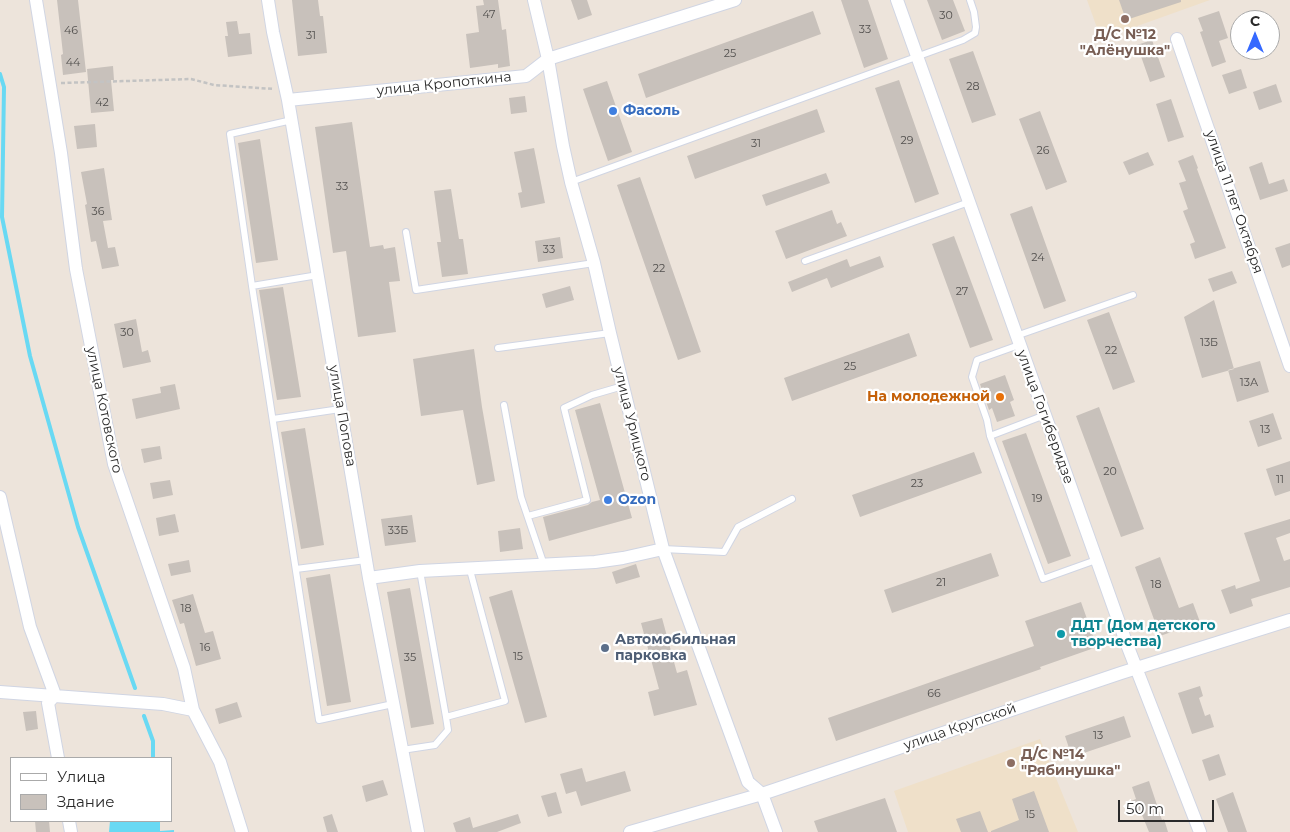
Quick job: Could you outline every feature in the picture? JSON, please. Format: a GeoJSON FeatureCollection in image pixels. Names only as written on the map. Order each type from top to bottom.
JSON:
{"type":"FeatureCollection","features":[{"type":"Feature","properties":{"kind":"street","name":"улица Котовского"},"geometry":{"type":"LineString","coordinates":[[36,0],[61,153],[76,268],[114,464],[184,668],[193,710],[220,762],[242,832]]}},
{"type":"Feature","properties":{"kind":"street","name":"улица Попова"},"geometry":{"type":"LineString","coordinates":[[268,0],[292,120],[369,578],[418,832]]}},
{"type":"Feature","properties":{"kind":"street","name":"улица Урицкого"},"geometry":{"type":"LineString","coordinates":[[534,0],[548,60],[571,182],[594,263],[663,549],[748,782],[762,794],[776,832]]}},
{"type":"Feature","properties":{"kind":"street","name":"улица Кропоткина"},"geometry":{"type":"LineString","coordinates":[[287,95],[526,76],[548,60],[735,0]]}},
{"type":"Feature","properties":{"kind":"street","name":"улица Гогиберидзе"},"geometry":{"type":"LineString","coordinates":[[897,0],[1096,560],[1200,832]]}},
{"type":"Feature","properties":{"kind":"street","name":"улица 11 лет Октября"},"geometry":{"type":"LineString","coordinates":[[1177,39],[1290,366]]}},
{"type":"Feature","properties":{"kind":"street"},"geometry":{"type":"LineString","coordinates":[[0,497],[30,627],[55,695]]}},
{"type":"Feature","properties":{"kind":"street"},"geometry":{"type":"LineString","coordinates":[[369,578],[420,571],[470,570],[595,562],[663,549]]}},
{"type":"Feature","properties":{"kind":"street","name":"улица Крупской"},"geometry":{"type":"LineString","coordinates":[[630,832],[762,794],[1136,668],[1290,620]]}},
{"type":"Feature","properties":{"kind":"street"},"geometry":{"type":"LineString","coordinates":[[0,692],[163,704],[193,710]]}},
{"type":"Feature","properties":{"kind":"street"},"geometry":{"type":"LineString","coordinates":[[55,695],[48,703],[58,757]]}},
{"type":"Feature","properties":{"kind":"lane"},"geometry":{"type":"LineString","coordinates":[[571,182],[963,40],[975,33],[976,21],[970,0]]}},
{"type":"Feature","properties":{"kind":"lane"},"geometry":{"type":"LineString","coordinates":[[292,120],[230,134],[319,720],[393,704]]}},
{"type":"Feature","properties":{"kind":"lane"},"geometry":{"type":"LineString","coordinates":[[805,261],[969,202]]}},
{"type":"Feature","properties":{"kind":"lane"},"geometry":{"type":"LineString","coordinates":[[406,232],[416,290],[594,263]]}},
{"type":"Feature","properties":{"kind":"lane"},"geometry":{"type":"LineString","coordinates":[[252,286],[318,275]]}},
{"type":"Feature","properties":{"kind":"lane"},"geometry":{"type":"LineString","coordinates":[[1096,560],[1043,579],[990,436],[987,420],[972,377],[977,360],[1018,340],[1133,295]]}},
{"type":"Feature","properties":{"kind":"lane"},"geometry":{"type":"LineString","coordinates":[[498,348],[610,332]]}},
{"type":"Feature","properties":{"kind":"lane"},"geometry":{"type":"LineString","coordinates":[[528,516],[587,500],[564,408],[592,395],[623,386]]}},
{"type":"Feature","properties":{"kind":"lane"},"geometry":{"type":"LineString","coordinates":[[504,405],[521,497],[544,565]]}},
{"type":"Feature","properties":{"kind":"lane"},"geometry":{"type":"LineString","coordinates":[[273,419],[340,409]]}},
{"type":"Feature","properties":{"kind":"lane"},"geometry":{"type":"LineString","coordinates":[[990,436],[1045,416]]}},
{"type":"Feature","properties":{"kind":"lane"},"geometry":{"type":"LineString","coordinates":[[663,549],[724,552],[738,527],[792,499]]}},
{"type":"Feature","properties":{"kind":"lane"},"geometry":{"type":"LineString","coordinates":[[296,569],[366,560]]}},
{"type":"Feature","properties":{"kind":"lane"},"geometry":{"type":"LineString","coordinates":[[446,717],[505,701],[470,570]]}},
{"type":"Feature","properties":{"kind":"lane"},"geometry":{"type":"LineString","coordinates":[[402,750],[434,745],[448,730],[420,571]]}},
{"type":"Feature","properties":{"kind":"path"},"geometry":{"type":"LineString","coordinates":[[49,84],[191,79],[214,85],[287,95]]}},
{"type":"Feature","properties":{"kind":"shaded area","name":"Д/С №12 \"Алёнушка\""},"geometry":{"type":"Polygon","coordinates":[[[1087,0],[1210,0],[1101,39],[1087,0]]]}},
{"type":"Feature","properties":{"kind":"shaded area","name":"Д/С №14 \"Рябинушка\""},"geometry":{"type":"Polygon","coordinates":[[[1040,739],[1078,832],[908,832],[894,791],[1040,739]]]}},
{"type":"Feature","properties":{"kind":"water"},"geometry":{"type":"Polygon","coordinates":[[[110,822],[160,822],[160,831],[174,830],[174,832],[109,832],[110,822]]]}},
{"type":"Feature","properties":{"kind":"building"},"geometry":{"type":"Polygon","coordinates":[[[57,0],[78,0],[86,72],[63,75],[61,55],[63,54],[57,0]]]}},
{"type":"Feature","properties":{"kind":"building"},"geometry":{"type":"Polygon","coordinates":[[[292,0],[318,0],[320,16],[323,16],[327,53],[298,56],[292,0]]]}},
{"type":"Feature","properties":{"kind":"building"},"geometry":{"type":"Polygon","coordinates":[[[483,0],[498,0],[502,30],[506,29],[510,66],[498,68],[498,64],[470,68],[466,34],[479,32],[476,6],[484,5],[483,0]]]}},
{"type":"Feature","properties":{"kind":"building"},"geometry":{"type":"Polygon","coordinates":[[[571,0],[587,0],[592,15],[578,20],[571,0]]]}},
{"type":"Feature","properties":{"kind":"building"},"geometry":{"type":"Polygon","coordinates":[[[841,0],[868,0],[888,59],[864,68],[841,0]]]}},
{"type":"Feature","properties":{"kind":"building"},"geometry":{"type":"Polygon","coordinates":[[[927,0],[953,0],[965,31],[942,40],[927,0]]]}},
{"type":"Feature","properties":{"kind":"building"},"geometry":{"type":"Polygon","coordinates":[[[1119,0],[1181,0],[1181,2],[1126,20],[1119,0]]]}},
{"type":"Feature","properties":{"kind":"building"},"geometry":{"type":"Polygon","coordinates":[[[813,11],[821,34],[646,98],[638,74],[813,11]]]}},
{"type":"Feature","properties":{"kind":"building"},"geometry":{"type":"Polygon","coordinates":[[[1219,11],[1228,38],[1219,41],[1226,62],[1212,67],[1200,32],[1203,31],[1198,18],[1219,11]]]}},
{"type":"Feature","properties":{"kind":"building"},"geometry":{"type":"Polygon","coordinates":[[[237,21],[239,34],[250,33],[252,54],[228,57],[225,36],[228,36],[226,22],[237,21]]]}},
{"type":"Feature","properties":{"kind":"building"},"geometry":{"type":"Polygon","coordinates":[[[1152,40],[1165,77],[1150,82],[1137,45],[1152,40]]]}},
{"type":"Feature","properties":{"kind":"building"},"geometry":{"type":"Polygon","coordinates":[[[973,51],[996,115],[972,123],[949,59],[973,51]]]}},
{"type":"Feature","properties":{"kind":"building"},"geometry":{"type":"Polygon","coordinates":[[[113,66],[114,80],[111,80],[114,111],[91,113],[87,69],[113,66]]]}},
{"type":"Feature","properties":{"kind":"building"},"geometry":{"type":"Polygon","coordinates":[[[1241,69],[1247,88],[1229,94],[1222,75],[1241,69]]]}},
{"type":"Feature","properties":{"kind":"building"},"geometry":{"type":"Polygon","coordinates":[[[899,80],[939,194],[915,203],[875,88],[899,80]]]}},
{"type":"Feature","properties":{"kind":"building"},"geometry":{"type":"Polygon","coordinates":[[[607,81],[632,152],[608,161],[583,89],[607,81]]]}},
{"type":"Feature","properties":{"kind":"building"},"geometry":{"type":"Polygon","coordinates":[[[1276,84],[1282,102],[1259,110],[1253,92],[1276,84]]]}},
{"type":"Feature","properties":{"kind":"building"},"geometry":{"type":"Polygon","coordinates":[[[525,96],[527,112],[511,114],[509,98],[525,96]]]}},
{"type":"Feature","properties":{"kind":"building"},"geometry":{"type":"Polygon","coordinates":[[[1171,99],[1184,137],[1168,142],[1156,104],[1171,99]]]}},
{"type":"Feature","properties":{"kind":"building"},"geometry":{"type":"Polygon","coordinates":[[[817,109],[825,132],[695,179],[687,156],[817,109]]]}},
{"type":"Feature","properties":{"kind":"building"},"geometry":{"type":"Polygon","coordinates":[[[1040,111],[1067,182],[1046,190],[1019,119],[1040,111]]]}},
{"type":"Feature","properties":{"kind":"building"},"geometry":{"type":"Polygon","coordinates":[[[352,122],[370,247],[383,245],[384,249],[395,247],[400,281],[389,282],[396,332],[358,337],[346,251],[333,253],[315,127],[352,122]]]}},
{"type":"Feature","properties":{"kind":"building"},"geometry":{"type":"Polygon","coordinates":[[[95,124],[97,147],[77,149],[74,126],[95,124]]]}},
{"type":"Feature","properties":{"kind":"building"},"geometry":{"type":"Polygon","coordinates":[[[260,139],[278,260],[256,263],[238,143],[260,139]]]}},
{"type":"Feature","properties":{"kind":"building"},"geometry":{"type":"Polygon","coordinates":[[[534,148],[545,203],[521,208],[518,193],[522,192],[514,152],[534,148]]]}},
{"type":"Feature","properties":{"kind":"building"},"geometry":{"type":"Polygon","coordinates":[[[1148,152],[1154,165],[1129,175],[1123,162],[1148,152]]]}},
{"type":"Feature","properties":{"kind":"building"},"geometry":{"type":"Polygon","coordinates":[[[1193,155],[1226,248],[1195,259],[1190,244],[1195,242],[1183,211],[1188,209],[1179,183],[1186,181],[1178,161],[1193,155]]]}},
{"type":"Feature","properties":{"kind":"building"},"geometry":{"type":"Polygon","coordinates":[[[1262,162],[1269,184],[1284,179],[1288,191],[1260,200],[1249,167],[1262,162]]]}},
{"type":"Feature","properties":{"kind":"building"},"geometry":{"type":"Polygon","coordinates":[[[104,168],[112,220],[103,221],[108,248],[115,247],[119,266],[102,269],[96,241],[91,242],[81,172],[104,168]]]}},
{"type":"Feature","properties":{"kind":"building"},"geometry":{"type":"Polygon","coordinates":[[[826,173],[830,183],[766,206],[762,195],[826,173]]]}},
{"type":"Feature","properties":{"kind":"building"},"geometry":{"type":"Polygon","coordinates":[[[640,177],[701,352],[678,360],[617,185],[640,177]]]}},
{"type":"Feature","properties":{"kind":"building"},"geometry":{"type":"Polygon","coordinates":[[[451,189],[459,239],[463,239],[468,274],[442,277],[437,242],[441,242],[434,191],[451,189]]]}},
{"type":"Feature","properties":{"kind":"building"},"geometry":{"type":"Polygon","coordinates":[[[1032,206],[1066,301],[1044,309],[1010,214],[1032,206]]]}},
{"type":"Feature","properties":{"kind":"building"},"geometry":{"type":"Polygon","coordinates":[[[832,210],[837,224],[841,222],[847,236],[786,259],[775,231],[832,210]]]}},
{"type":"Feature","properties":{"kind":"building"},"geometry":{"type":"Polygon","coordinates":[[[954,236],[993,340],[970,348],[932,244],[954,236]]]}},
{"type":"Feature","properties":{"kind":"building"},"geometry":{"type":"Polygon","coordinates":[[[560,237],[563,258],[538,262],[535,241],[560,237]]]}},
{"type":"Feature","properties":{"kind":"building"},"geometry":{"type":"Polygon","coordinates":[[[1290,243],[1290,265],[1282,268],[1275,248],[1290,243]]]}},
{"type":"Feature","properties":{"kind":"building"},"geometry":{"type":"Polygon","coordinates":[[[880,256],[884,267],[831,288],[827,278],[792,292],[788,282],[847,259],[850,267],[880,256]]]}},
{"type":"Feature","properties":{"kind":"building"},"geometry":{"type":"Polygon","coordinates":[[[1232,271],[1237,283],[1213,292],[1208,279],[1232,271]]]}},
{"type":"Feature","properties":{"kind":"building"},"geometry":{"type":"Polygon","coordinates":[[[570,286],[574,300],[546,308],[542,294],[570,286]]]}},
{"type":"Feature","properties":{"kind":"building"},"geometry":{"type":"Polygon","coordinates":[[[283,287],[301,397],[277,400],[259,290],[283,287]]]}},
{"type":"Feature","properties":{"kind":"building"},"geometry":{"type":"Polygon","coordinates":[[[1214,300],[1234,369],[1202,378],[1184,317],[1214,300]]]}},
{"type":"Feature","properties":{"kind":"building"},"geometry":{"type":"Polygon","coordinates":[[[1109,312],[1135,382],[1113,390],[1087,320],[1109,312]]]}},
{"type":"Feature","properties":{"kind":"building"},"geometry":{"type":"Polygon","coordinates":[[[136,319],[142,352],[148,350],[151,362],[123,368],[114,324],[136,319]]]}},
{"type":"Feature","properties":{"kind":"building"},"geometry":{"type":"Polygon","coordinates":[[[909,333],[917,356],[792,401],[784,378],[909,333]]]}},
{"type":"Feature","properties":{"kind":"building"},"geometry":{"type":"Polygon","coordinates":[[[474,349],[495,481],[477,485],[463,410],[421,416],[413,359],[474,349]]]}},
{"type":"Feature","properties":{"kind":"building"},"geometry":{"type":"Polygon","coordinates":[[[1260,361],[1269,392],[1237,402],[1228,370],[1260,361]]]}},
{"type":"Feature","properties":{"kind":"building"},"geometry":{"type":"Polygon","coordinates":[[[1005,375],[1014,400],[1010,402],[1015,416],[997,422],[992,408],[989,410],[980,384],[1005,375]]]}},
{"type":"Feature","properties":{"kind":"building"},"geometry":{"type":"Polygon","coordinates":[[[175,384],[180,409],[136,419],[132,399],[161,393],[160,387],[175,384]]]}},
{"type":"Feature","properties":{"kind":"building"},"geometry":{"type":"Polygon","coordinates":[[[600,403],[632,518],[549,541],[543,517],[600,500],[575,410],[600,403]]]}},
{"type":"Feature","properties":{"kind":"building"},"geometry":{"type":"Polygon","coordinates":[[[1099,407],[1144,529],[1121,537],[1076,416],[1099,407]]]}},
{"type":"Feature","properties":{"kind":"building"},"geometry":{"type":"Polygon","coordinates":[[[1273,413],[1282,439],[1258,447],[1249,421],[1273,413]]]}},
{"type":"Feature","properties":{"kind":"building"},"geometry":{"type":"Polygon","coordinates":[[[305,428],[324,545],[301,549],[281,432],[305,428]]]}},
{"type":"Feature","properties":{"kind":"building"},"geometry":{"type":"Polygon","coordinates":[[[1026,433],[1071,556],[1048,564],[1002,441],[1026,433]]]}},
{"type":"Feature","properties":{"kind":"building"},"geometry":{"type":"Polygon","coordinates":[[[160,446],[162,459],[144,463],[141,449],[160,446]]]}},
{"type":"Feature","properties":{"kind":"building"},"geometry":{"type":"Polygon","coordinates":[[[974,452],[982,473],[860,517],[852,495],[974,452]]]}},
{"type":"Feature","properties":{"kind":"building"},"geometry":{"type":"Polygon","coordinates":[[[1290,461],[1290,491],[1275,496],[1266,469],[1290,461]]]}},
{"type":"Feature","properties":{"kind":"building"},"geometry":{"type":"Polygon","coordinates":[[[170,480],[173,495],[153,499],[150,483],[170,480]]]}},
{"type":"Feature","properties":{"kind":"building"},"geometry":{"type":"Polygon","coordinates":[[[175,514],[179,532],[159,536],[156,518],[175,514]]]}},
{"type":"Feature","properties":{"kind":"building"},"geometry":{"type":"Polygon","coordinates":[[[412,515],[416,542],[385,546],[381,519],[412,515]]]}},
{"type":"Feature","properties":{"kind":"building"},"geometry":{"type":"Polygon","coordinates":[[[1290,519],[1290,533],[1276,538],[1284,561],[1290,559],[1290,587],[1251,599],[1253,606],[1230,614],[1221,590],[1235,585],[1236,589],[1260,581],[1244,533],[1290,519]]]}},
{"type":"Feature","properties":{"kind":"building"},"geometry":{"type":"Polygon","coordinates":[[[520,528],[523,549],[500,552],[498,531],[520,528]]]}},
{"type":"Feature","properties":{"kind":"building"},"geometry":{"type":"Polygon","coordinates":[[[991,553],[999,576],[892,613],[884,590],[991,553]]]}},
{"type":"Feature","properties":{"kind":"building"},"geometry":{"type":"Polygon","coordinates":[[[1160,557],[1179,608],[1193,603],[1200,622],[1160,636],[1135,567],[1160,557]]]}},
{"type":"Feature","properties":{"kind":"building"},"geometry":{"type":"Polygon","coordinates":[[[189,560],[191,572],[171,576],[168,564],[189,560]]]}},
{"type":"Feature","properties":{"kind":"building"},"geometry":{"type":"Polygon","coordinates":[[[636,564],[640,577],[616,584],[612,572],[636,564]]]}},
{"type":"Feature","properties":{"kind":"building"},"geometry":{"type":"Polygon","coordinates":[[[330,574],[351,702],[327,706],[306,578],[330,574]]]}},
{"type":"Feature","properties":{"kind":"building"},"geometry":{"type":"Polygon","coordinates":[[[410,588],[434,724],[411,728],[387,592],[410,588]]]}},
{"type":"Feature","properties":{"kind":"building"},"geometry":{"type":"Polygon","coordinates":[[[512,590],[547,717],[525,723],[489,597],[512,590]]]}},
{"type":"Feature","properties":{"kind":"building"},"geometry":{"type":"Polygon","coordinates":[[[193,594],[205,633],[213,631],[221,659],[196,666],[184,623],[180,624],[172,600],[193,594]]]}},
{"type":"Feature","properties":{"kind":"building"},"geometry":{"type":"Polygon","coordinates":[[[1081,602],[1097,647],[1040,667],[1041,669],[836,741],[828,718],[1034,646],[1025,621],[1081,602]]]}},
{"type":"Feature","properties":{"kind":"building"},"geometry":{"type":"Polygon","coordinates":[[[662,618],[677,673],[687,670],[697,705],[654,716],[648,692],[659,689],[641,623],[662,618]]]}},
{"type":"Feature","properties":{"kind":"building"},"geometry":{"type":"Polygon","coordinates":[[[1200,686],[1203,696],[1199,698],[1205,716],[1210,714],[1214,727],[1192,734],[1178,693],[1200,686]]]}},
{"type":"Feature","properties":{"kind":"building"},"geometry":{"type":"Polygon","coordinates":[[[237,702],[242,717],[219,724],[215,709],[237,702]]]}},
{"type":"Feature","properties":{"kind":"building"},"geometry":{"type":"Polygon","coordinates":[[[36,711],[38,729],[26,731],[23,712],[36,711]]]}},
{"type":"Feature","properties":{"kind":"building"},"geometry":{"type":"Polygon","coordinates":[[[1124,716],[1131,737],[1072,757],[1065,736],[1124,716]]]}},
{"type":"Feature","properties":{"kind":"building"},"geometry":{"type":"Polygon","coordinates":[[[1219,754],[1226,775],[1209,781],[1202,760],[1219,754]]]}},
{"type":"Feature","properties":{"kind":"building"},"geometry":{"type":"Polygon","coordinates":[[[582,768],[586,782],[625,771],[631,791],[581,806],[576,791],[566,794],[560,774],[582,768]]]}},
{"type":"Feature","properties":{"kind":"building"},"geometry":{"type":"Polygon","coordinates":[[[383,780],[388,795],[366,802],[362,786],[383,780]]]}},
{"type":"Feature","properties":{"kind":"building"},"geometry":{"type":"Polygon","coordinates":[[[1149,781],[1168,832],[1149,832],[1140,810],[1135,812],[1131,801],[1136,799],[1132,787],[1149,781]]]}},
{"type":"Feature","properties":{"kind":"building"},"geometry":{"type":"Polygon","coordinates":[[[1034,791],[1049,832],[991,832],[1019,820],[1012,799],[1034,791]]]}},
{"type":"Feature","properties":{"kind":"building"},"geometry":{"type":"Polygon","coordinates":[[[556,792],[562,813],[548,817],[541,796],[556,792]]]}},
{"type":"Feature","properties":{"kind":"building"},"geometry":{"type":"Polygon","coordinates":[[[1233,792],[1247,832],[1228,832],[1216,799],[1233,792]]]}},
{"type":"Feature","properties":{"kind":"building"},"geometry":{"type":"Polygon","coordinates":[[[885,798],[897,832],[818,832],[814,821],[885,798]]]}},
{"type":"Feature","properties":{"kind":"building"},"geometry":{"type":"Polygon","coordinates":[[[980,811],[988,832],[961,832],[956,819],[980,811]]]}},
{"type":"Feature","properties":{"kind":"building"},"geometry":{"type":"Polygon","coordinates":[[[332,814],[338,832],[327,832],[323,817],[332,814]]]}},
{"type":"Feature","properties":{"kind":"building"},"geometry":{"type":"Polygon","coordinates":[[[518,814],[521,823],[497,832],[456,832],[453,823],[470,817],[473,828],[518,814]]]}},
{"type":"Feature","properties":{"kind":"building"},"geometry":{"type":"Polygon","coordinates":[[[35,822],[49,822],[50,832],[36,832],[35,822]]]}},
{"type":"Feature","properties":{"kind":"waterway"},"geometry":{"type":"LineString","coordinates":[[0,74],[4,87],[2,217],[30,356],[78,527],[135,688]]}},
{"type":"Feature","properties":{"kind":"waterway"},"geometry":{"type":"LineString","coordinates":[[144,716],[153,741],[153,757]]}},
{"type":"Feature","properties":{"kind":"place","name":"Д/С №12 \"Алёнушка\""},"geometry":{"type":"Point","coordinates":[1125,19]}},
{"type":"Feature","properties":{"kind":"place","name":"Фасоль"},"geometry":{"type":"Point","coordinates":[613,111]}},
{"type":"Feature","properties":{"kind":"place","name":"На молодежной"},"geometry":{"type":"Point","coordinates":[1000,397]}},
{"type":"Feature","properties":{"kind":"place","name":"Ozon"},"geometry":{"type":"Point","coordinates":[608,500]}},
{"type":"Feature","properties":{"kind":"place","name":"ДДТ (Дом детского творчества)"},"geometry":{"type":"Point","coordinates":[1061,634]}},
{"type":"Feature","properties":{"kind":"place","name":"Автомобильная парковка"},"geometry":{"type":"Point","coordinates":[605,648]}},
{"type":"Feature","properties":{"kind":"place","name":"Д/С №14 \"Рябинушка\""},"geometry":{"type":"Point","coordinates":[1011,763]}}]}
